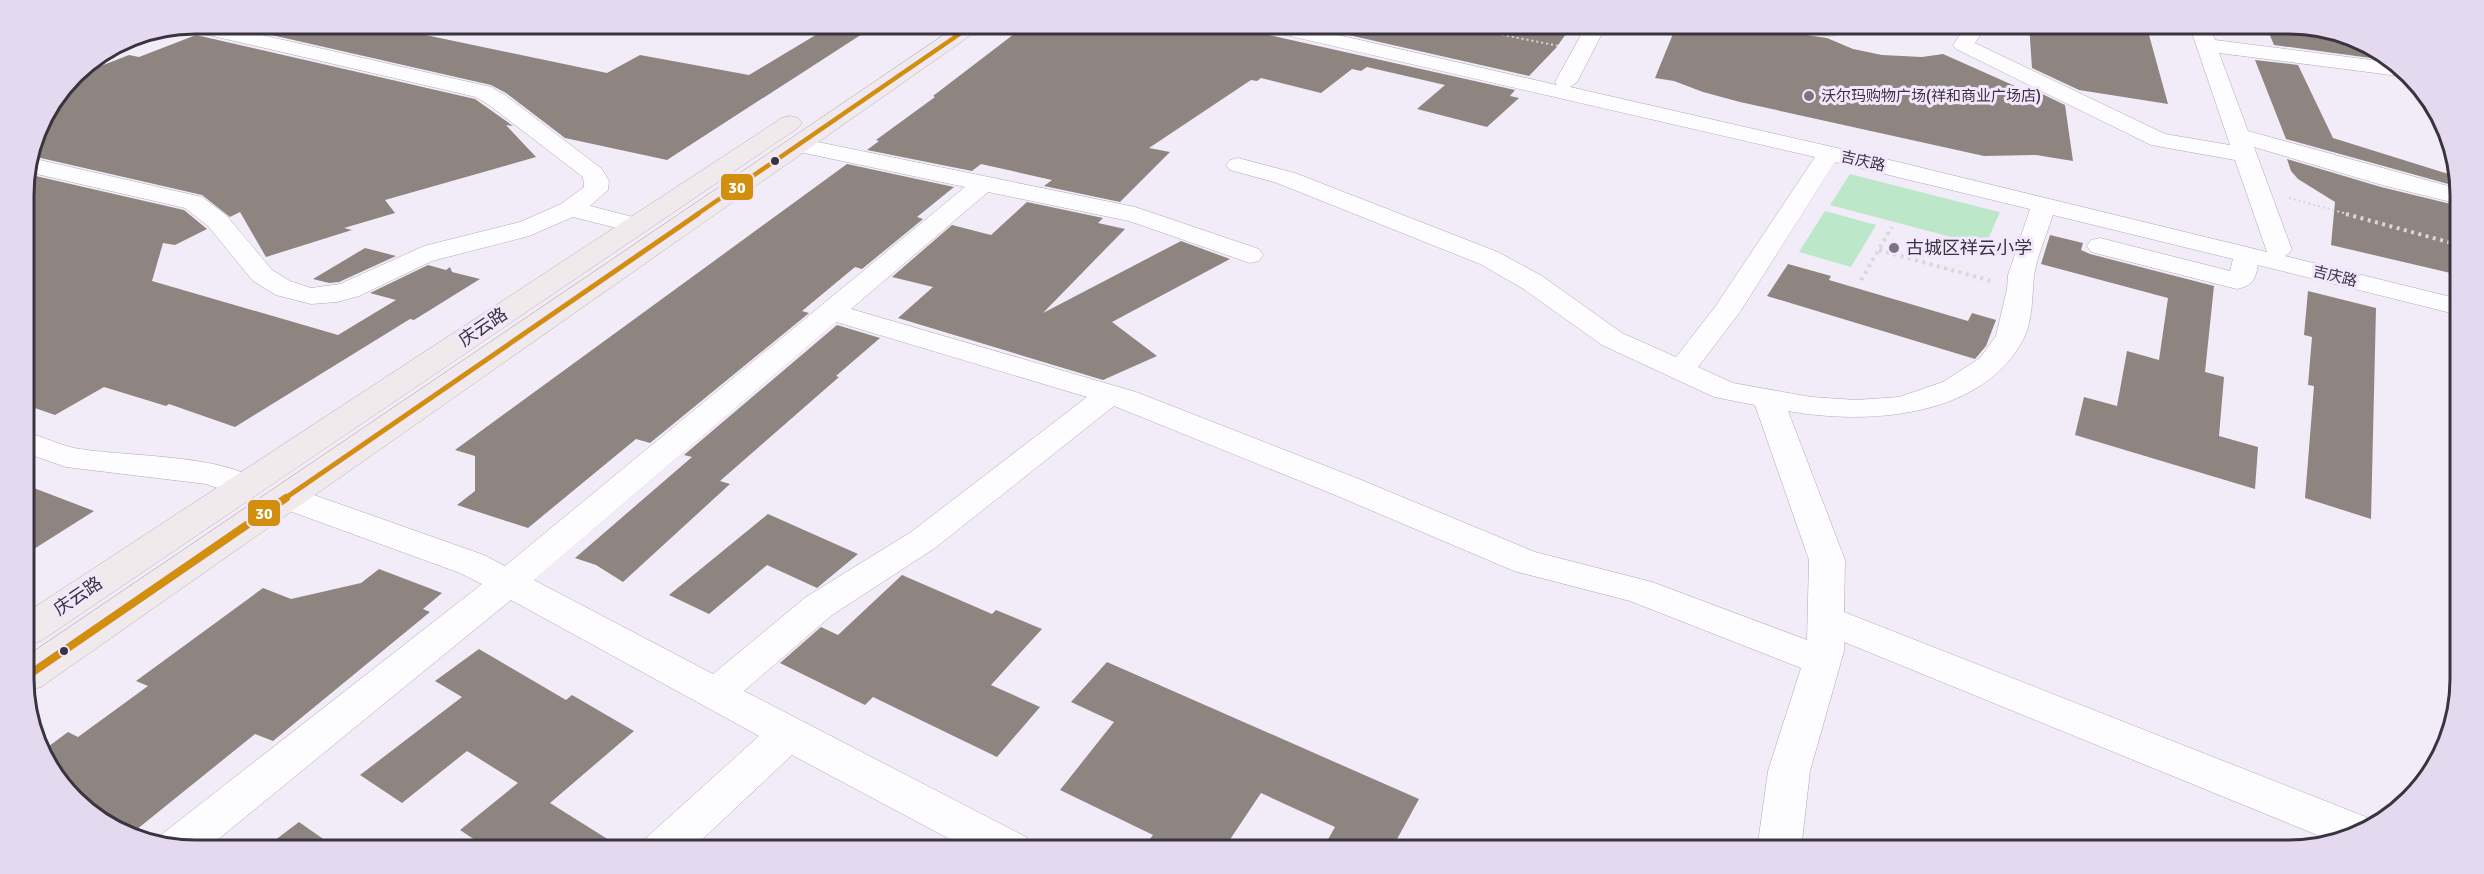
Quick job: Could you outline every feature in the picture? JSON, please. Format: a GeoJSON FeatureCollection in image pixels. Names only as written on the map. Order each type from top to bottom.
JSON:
{"type":"FeatureCollection","features":[{"type":"Feature","properties":{"kind":"main road","name":"庆云路"},"geometry":{"type":"LineString","coordinates":[[34,626],[924,34]]}},
{"type":"Feature","properties":{"kind":"main road","name":"庆云路"},"geometry":{"type":"LineString","coordinates":[[34,671],[959,34]]}},
{"type":"Feature","properties":{"kind":"street"},"geometry":{"type":"LineString","coordinates":[[38,167],[177,196],[193,202],[214,214],[256,271],[265,279],[290,291],[322,297],[360,286],[407,261],[426,254],[523,230],[570,209],[596,190],[597,182],[594,174],[497,100],[483,92],[230,34]]}},
{"type":"Feature","properties":{"kind":"street","name":"吉庆路"},"geometry":{"type":"LineString","coordinates":[[1308,34],[1829,153],[2450,305]]}},
{"type":"Feature","properties":{"kind":"street","name":"吉庆路"},"geometry":{"type":"LineString","coordinates":[[1350,34],[1961,173],[2450,292]]}},
{"type":"Feature","properties":{"kind":"street"},"geometry":{"type":"LineString","coordinates":[[1566,82],[1592,34]]}},
{"type":"Feature","properties":{"kind":"street"},"geometry":{"type":"LineString","coordinates":[[1971,34],[1963,45],[2159,140],[2242,145],[2450,195]]}},
{"type":"Feature","properties":{"kind":"street"},"geometry":{"type":"LineString","coordinates":[[2279,250],[2203,34],[2386,68]]}},
{"type":"Feature","properties":{"kind":"street"},"geometry":{"type":"LineString","coordinates":[[798,144],[1135,215],[1250,255]]}},
{"type":"Feature","properties":{"kind":"street"},"geometry":{"type":"LineString","coordinates":[[1680,371],[1726,312],[1829,153]]}},
{"type":"Feature","properties":{"kind":"street"},"geometry":{"type":"LineString","coordinates":[[1238,165],[1286,178],[1488,258],[1532,282],[1612,339],[1725,391],[1810,406],[1879,408],[1919,401],[1954,388],[1975,376],[2002,351],[2010,338],[2021,289],[2021,275],[2044,204]]}},
{"type":"Feature","properties":{"kind":"street"},"geometry":{"type":"LineString","coordinates":[[187,839],[508,583],[983,184]]}},
{"type":"Feature","properties":{"kind":"street"},"geometry":{"type":"LineString","coordinates":[[570,209],[636,225]]}},
{"type":"Feature","properties":{"kind":"street"},"geometry":{"type":"LineString","coordinates":[[2100,246],[2237,281],[2242,279],[2247,254]]}},
{"type":"Feature","properties":{"kind":"street"},"geometry":{"type":"LineString","coordinates":[[831,312],[1109,394],[1347,487],[1526,561],[1640,591],[1822,661]]}},
{"type":"Feature","properties":{"kind":"street"},"geometry":{"type":"LineString","coordinates":[[716,693],[819,606],[923,540],[1109,394]]}},
{"type":"Feature","properties":{"kind":"street"},"geometry":{"type":"LineString","coordinates":[[1768,400],[1827,560],[1825,651],[1789,771],[1780,839]]}},
{"type":"Feature","properties":{"kind":"street"},"geometry":{"type":"LineString","coordinates":[[34,445],[66,457],[210,474],[244,486]]}},
{"type":"Feature","properties":{"kind":"street"},"geometry":{"type":"LineString","coordinates":[[285,497],[472,564],[594,626],[981,840]]}},
{"type":"Feature","properties":{"kind":"street"},"geometry":{"type":"LineString","coordinates":[[1826,620],[2347,828]]}},
{"type":"Feature","properties":{"kind":"street"},"geometry":{"type":"LineString","coordinates":[[673,840],[789,733]]}},
{"type":"Feature","properties":{"kind":"path"},"geometry":{"type":"LineString","coordinates":[[1498,34],[1583,51]]}},
{"type":"Feature","properties":{"kind":"path"},"geometry":{"type":"LineString","coordinates":[[2257,189],[2450,243]]}},
{"type":"Feature","properties":{"kind":"path"},"geometry":{"type":"LineString","coordinates":[[1861,280],[1892,227]]}},
{"type":"Feature","properties":{"kind":"path"},"geometry":{"type":"LineString","coordinates":[[1878,250],[2021,289]]}},
{"type":"Feature","properties":{"kind":"green space"},"geometry":{"type":"Polygon","coordinates":[[[1850,174],[2000,212],[1985,246],[1830,205],[1850,174]]]}},
{"type":"Feature","properties":{"kind":"green space"},"geometry":{"type":"Polygon","coordinates":[[[1825,211],[1876,225],[1851,267],[1799,252],[1825,211]]]}},
{"type":"Feature","properties":{"kind":"building"},"geometry":{"type":"Polygon","coordinates":[[[267,34],[421,34],[607,73],[640,55],[749,75],[817,34],[862,34],[667,160],[565,138],[506,93],[491,85],[267,34]]]}},
{"type":"Feature","properties":{"kind":"building"},"geometry":{"type":"Polygon","coordinates":[[[1014,34],[1265,34],[1515,90],[1510,96],[1519,98],[1487,127],[1417,109],[1445,85],[1367,67],[1361,71],[1352,69],[1321,93],[1261,78],[1257,81],[1251,80],[1149,148],[1170,152],[1120,202],[1044,186],[1052,180],[981,164],[972,171],[867,150],[879,141],[876,140],[935,97],[933,96],[1014,34]]]}},
{"type":"Feature","properties":{"kind":"building"},"geometry":{"type":"Polygon","coordinates":[[[1344,34],[1566,34],[1529,76],[1344,34]]]}},
{"type":"Feature","properties":{"kind":"building"},"geometry":{"type":"Polygon","coordinates":[[[1673,34],[1800,34],[1827,38],[1853,49],[1882,55],[1922,57],[1943,54],[2035,95],[2034,90],[2065,105],[2073,161],[2036,155],[1984,156],[1740,102],[1674,81],[1655,78],[1673,34]]]}},
{"type":"Feature","properties":{"kind":"building"},"geometry":{"type":"Polygon","coordinates":[[[2030,34],[2149,34],[2168,104],[2079,90],[2032,68],[2030,34]]]}},
{"type":"Feature","properties":{"kind":"building"},"geometry":{"type":"Polygon","coordinates":[[[2269,34],[2310,36],[2340,43],[2372,58],[2274,45],[2269,34]]]}},
{"type":"Feature","properties":{"kind":"building"},"geometry":{"type":"Polygon","coordinates":[[[196,35],[475,99],[513,126],[506,125],[536,157],[385,200],[395,213],[344,228],[352,230],[266,257],[240,212],[230,217],[202,195],[39,158],[51,124],[74,89],[99,67],[129,55],[139,57],[196,35]]]}},
{"type":"Feature","properties":{"kind":"building"},"geometry":{"type":"Polygon","coordinates":[[[2255,60],[2298,65],[2333,138],[2448,174],[2449,184],[2286,139],[2255,60]]]}},
{"type":"Feature","properties":{"kind":"building"},"geometry":{"type":"Polygon","coordinates":[[[2287,159],[2381,187],[2450,204],[2450,273],[2331,245],[2335,202],[2298,179],[2291,171],[2287,159]]]}},
{"type":"Feature","properties":{"kind":"building"},"geometry":{"type":"Polygon","coordinates":[[[847,164],[954,187],[917,217],[923,219],[862,269],[855,267],[802,311],[809,313],[650,443],[636,439],[528,528],[457,505],[475,491],[475,456],[455,450],[847,164]]]}},
{"type":"Feature","properties":{"kind":"building"},"geometry":{"type":"Polygon","coordinates":[[[36,176],[184,210],[207,229],[175,245],[163,243],[152,281],[338,335],[396,300],[370,293],[428,265],[446,270],[450,267],[452,272],[480,279],[414,320],[410,319],[235,427],[169,404],[166,406],[104,387],[55,415],[35,408],[36,176]]]}},
{"type":"Feature","properties":{"kind":"building"},"geometry":{"type":"Polygon","coordinates":[[[1027,202],[1103,218],[1098,223],[1125,229],[1043,313],[1181,241],[1230,259],[1112,322],[1157,356],[1103,380],[898,318],[933,287],[892,277],[952,225],[991,235],[1027,202]]]}},
{"type":"Feature","properties":{"kind":"building"},"geometry":{"type":"Polygon","coordinates":[[[2050,235],[2083,243],[2081,250],[2090,254],[2214,286],[2205,372],[2224,377],[2219,436],[2258,447],[2255,489],[2075,435],[2084,397],[2117,406],[2127,351],[2159,360],[2168,298],[2041,264],[2050,235]]]}},
{"type":"Feature","properties":{"kind":"building"},"geometry":{"type":"Polygon","coordinates":[[[365,248],[396,256],[339,282],[329,283],[313,279],[365,248]]]}},
{"type":"Feature","properties":{"kind":"building"},"geometry":{"type":"Polygon","coordinates":[[[1788,264],[1831,276],[1829,280],[1968,321],[1972,313],[1996,320],[1986,346],[1975,359],[1767,296],[1788,264]]]}},
{"type":"Feature","properties":{"kind":"building"},"geometry":{"type":"Polygon","coordinates":[[[2308,291],[2376,308],[2371,519],[2305,498],[2314,386],[2308,385],[2312,337],[2304,335],[2308,291]]]}},
{"type":"Feature","properties":{"kind":"building"},"geometry":{"type":"Polygon","coordinates":[[[837,325],[880,338],[720,481],[730,484],[623,582],[596,565],[575,558],[692,457],[684,455],[837,325]]]}},
{"type":"Feature","properties":{"kind":"building"},"geometry":{"type":"Polygon","coordinates":[[[34,488],[94,511],[34,549],[34,488]]]}},
{"type":"Feature","properties":{"kind":"building"},"geometry":{"type":"Polygon","coordinates":[[[768,514],[858,554],[817,588],[767,565],[709,614],[669,595],[768,514]]]}},
{"type":"Feature","properties":{"kind":"building"},"geometry":{"type":"Polygon","coordinates":[[[379,569],[442,593],[423,609],[430,612],[273,741],[255,734],[138,829],[124,823],[89,800],[74,785],[51,750],[49,746],[68,732],[78,737],[148,686],[136,681],[263,588],[291,599],[361,583],[379,569]]]}},
{"type":"Feature","properties":{"kind":"building"},"geometry":{"type":"Polygon","coordinates":[[[902,575],[992,614],[996,610],[1042,629],[991,685],[1040,707],[997,757],[873,697],[865,705],[780,663],[821,627],[838,635],[902,575]]]}},
{"type":"Feature","properties":{"kind":"building"},"geometry":{"type":"Polygon","coordinates":[[[479,649],[566,700],[572,695],[634,731],[550,803],[609,840],[475,840],[460,830],[518,783],[467,751],[402,803],[360,775],[462,697],[435,681],[479,649]]]}},
{"type":"Feature","properties":{"kind":"building"},"geometry":{"type":"Polygon","coordinates":[[[1107,662],[1419,799],[1397,839],[1328,839],[1335,827],[1261,793],[1230,840],[1151,840],[1153,835],[1060,790],[1114,722],[1071,702],[1107,662]]]}},
{"type":"Feature","properties":{"kind":"building"},"geometry":{"type":"Polygon","coordinates":[[[299,822],[325,840],[275,840],[299,822]]]}},
{"type":"Feature","properties":{"kind":"transit line","name":"30"},"geometry":{"type":"LineString","coordinates":[[34,671],[959,34]]}},
{"type":"Feature","properties":{"kind":"place","name":"沃尔玛购物广场(祥和商业广场店)"},"geometry":{"type":"Point","coordinates":[1809,96]}},
{"type":"Feature","properties":{"kind":"place","name":"古城区祥云小学"},"geometry":{"type":"Point","coordinates":[1894,248]}}]}
